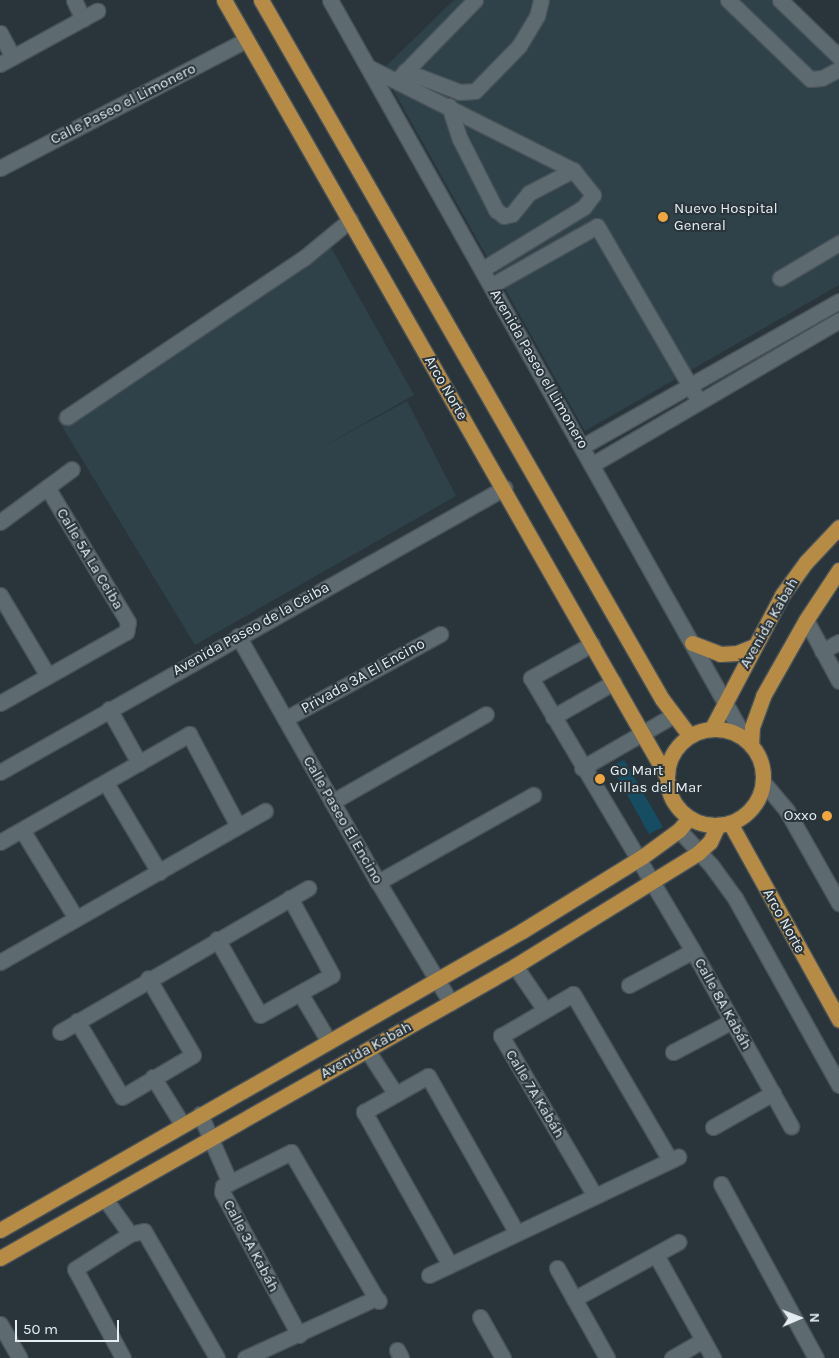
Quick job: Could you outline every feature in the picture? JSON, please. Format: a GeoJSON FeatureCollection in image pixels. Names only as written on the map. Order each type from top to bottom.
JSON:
{"type":"FeatureCollection","features":[{"type":"Feature","properties":{"kind":"main road","name":"Arco Norte"},"geometry":{"type":"LineString","coordinates":[[224,0],[504,488],[667,777]]}},
{"type":"Feature","properties":{"kind":"main road"},"geometry":{"type":"LineString","coordinates":[[262,0],[672,716],[690,736]]}},
{"type":"Feature","properties":{"kind":"main road","name":"Avenida Kabah"},"geometry":{"type":"LineString","coordinates":[[712,728],[754,646],[801,568],[839,527]]}},
{"type":"Feature","properties":{"kind":"main road","name":"Avenida Kabah"},"geometry":{"type":"LineString","coordinates":[[748,742],[763,696],[806,620],[839,570]]}},
{"type":"Feature","properties":{"kind":"main road"},"geometry":{"type":"LineString","coordinates":[[692,643],[720,654],[737,653],[754,646]]}},
{"type":"Feature","properties":{"kind":"main road"},"geometry":{"type":"LineString","coordinates":[[712,728],[724,729],[748,742],[758,756],[763,782],[752,807],[724,824],[689,818],[675,804],[667,777],[676,749],[690,736],[712,728]]}},
{"type":"Feature","properties":{"kind":"main road","name":"Avenida Kabah"},"geometry":{"type":"LineString","coordinates":[[0,1230],[437,977],[522,931],[636,860],[679,830],[689,818]]}},
{"type":"Feature","properties":{"kind":"main road","name":"Arco Norte"},"geometry":{"type":"LineString","coordinates":[[724,824],[839,1020]]}},
{"type":"Feature","properties":{"kind":"main road","name":"Avenida Kabah"},"geometry":{"type":"LineString","coordinates":[[0,1258],[515,966],[651,884],[698,853],[710,842],[724,824]]}},
{"type":"Feature","properties":{"kind":"street"},"geometry":{"type":"LineString","coordinates":[[74,0],[83,19]]}},
{"type":"Feature","properties":{"kind":"street","name":"Avenida Paseo el Limonero"},"geometry":{"type":"LineString","coordinates":[[330,0],[583,446],[748,742]]}},
{"type":"Feature","properties":{"kind":"street"},"geometry":{"type":"LineString","coordinates":[[400,76],[475,0]]}},
{"type":"Feature","properties":{"kind":"street"},"geometry":{"type":"LineString","coordinates":[[368,67],[460,92],[475,91],[519,46],[537,16],[541,0]]}},
{"type":"Feature","properties":{"kind":"street"},"geometry":{"type":"LineString","coordinates":[[728,0],[810,79],[822,78],[839,69]]}},
{"type":"Feature","properties":{"kind":"street"},"geometry":{"type":"LineString","coordinates":[[780,0],[839,58]]}},
{"type":"Feature","properties":{"kind":"street"},"geometry":{"type":"LineString","coordinates":[[0,33],[6,61],[98,11]]}},
{"type":"Feature","properties":{"kind":"street","name":"Calle Paseo el Limonero"},"geometry":{"type":"LineString","coordinates":[[0,168],[246,40]]}},
{"type":"Feature","properties":{"kind":"street"},"geometry":{"type":"LineString","coordinates":[[400,76],[449,106],[573,170],[593,194],[584,207],[483,269]]}},
{"type":"Feature","properties":{"kind":"street"},"geometry":{"type":"LineString","coordinates":[[449,106],[460,139],[496,210],[504,216],[512,214],[529,193],[573,170]]}},
{"type":"Feature","properties":{"kind":"street"},"geometry":{"type":"LineString","coordinates":[[67,417],[304,258],[350,220]]}},
{"type":"Feature","properties":{"kind":"street"},"geometry":{"type":"LineString","coordinates":[[492,285],[597,226],[699,402]]}},
{"type":"Feature","properties":{"kind":"street"},"geometry":{"type":"LineString","coordinates":[[780,278],[839,243]]}},
{"type":"Feature","properties":{"kind":"street"},"geometry":{"type":"LineString","coordinates":[[583,446],[688,384],[839,300]]}},
{"type":"Feature","properties":{"kind":"street"},"geometry":{"type":"LineString","coordinates":[[593,464],[839,320]]}},
{"type":"Feature","properties":{"kind":"street"},"geometry":{"type":"LineString","coordinates":[[0,522],[72,469]]}},
{"type":"Feature","properties":{"kind":"street","name":"Calle 5A La Ceiba"},"geometry":{"type":"LineString","coordinates":[[48,487],[128,622],[126,632],[48,676]]}},
{"type":"Feature","properties":{"kind":"street","name":"Avenida Paseo de la Ceiba"},"geometry":{"type":"LineString","coordinates":[[0,772],[238,636],[504,488]]}},
{"type":"Feature","properties":{"kind":"street"},"geometry":{"type":"LineString","coordinates":[[0,595],[48,676],[0,703]]}},
{"type":"Feature","properties":{"kind":"street"},"geometry":{"type":"LineString","coordinates":[[806,620],[839,681]]}},
{"type":"Feature","properties":{"kind":"street","name":"Privada 3A El Encino"},"geometry":{"type":"LineString","coordinates":[[285,719],[440,634]]}},
{"type":"Feature","properties":{"kind":"street","name":"Calle Paseo El Encino"},"geometry":{"type":"LineString","coordinates":[[238,636],[378,882],[451,1002]]}},
{"type":"Feature","properties":{"kind":"street"},"geometry":{"type":"LineString","coordinates":[[822,650],[839,642]]}},
{"type":"Feature","properties":{"kind":"street","name":"Calle 8A Kabáh"},"geometry":{"type":"LineString","coordinates":[[592,644],[531,678],[636,860],[693,951],[791,1126]]}},
{"type":"Feature","properties":{"kind":"street"},"geometry":{"type":"LineString","coordinates":[[553,717],[614,682]]}},
{"type":"Feature","properties":{"kind":"street"},"geometry":{"type":"LineString","coordinates":[[109,710],[139,763]]}},
{"type":"Feature","properties":{"kind":"street"},"geometry":{"type":"LineString","coordinates":[[332,802],[486,714]]}},
{"type":"Feature","properties":{"kind":"street"},"geometry":{"type":"LineString","coordinates":[[582,768],[672,716]]}},
{"type":"Feature","properties":{"kind":"street"},"geometry":{"type":"LineString","coordinates":[[0,842],[189,734],[238,826]]}},
{"type":"Feature","properties":{"kind":"street"},"geometry":{"type":"LineString","coordinates":[[763,782],[787,811],[839,903]]}},
{"type":"Feature","properties":{"kind":"street"},"geometry":{"type":"LineString","coordinates":[[106,783],[159,872]]}},
{"type":"Feature","properties":{"kind":"street"},"geometry":{"type":"LineString","coordinates":[[378,882],[533,795]]}},
{"type":"Feature","properties":{"kind":"street"},"geometry":{"type":"LineString","coordinates":[[0,962],[265,810]]}},
{"type":"Feature","properties":{"kind":"street"},"geometry":{"type":"LineString","coordinates":[[22,830],[76,918]]}},
{"type":"Feature","properties":{"kind":"street"},"geometry":{"type":"LineString","coordinates":[[679,830],[735,898],[839,1085]]}},
{"type":"Feature","properties":{"kind":"street"},"geometry":{"type":"LineString","coordinates":[[60,1032],[148,978],[308,888]]}},
{"type":"Feature","properties":{"kind":"street"},"geometry":{"type":"LineString","coordinates":[[217,939],[260,1015],[300,993],[332,975],[290,898]]}},
{"type":"Feature","properties":{"kind":"street"},"geometry":{"type":"LineString","coordinates":[[629,985],[693,951]]}},
{"type":"Feature","properties":{"kind":"street"},"geometry":{"type":"LineString","coordinates":[[515,966],[545,1010]]}},
{"type":"Feature","properties":{"kind":"street"},"geometry":{"type":"LineString","coordinates":[[77,1021],[122,1097],[193,1055],[148,978]]}},
{"type":"Feature","properties":{"kind":"street"},"geometry":{"type":"LineString","coordinates":[[300,993],[328,1040]]}},
{"type":"Feature","properties":{"kind":"street","name":"Calle 7A Kabáh"},"geometry":{"type":"LineString","coordinates":[[429,1275],[595,1196],[674,1158],[573,994],[500,1036],[595,1196]]}},
{"type":"Feature","properties":{"kind":"street"},"geometry":{"type":"LineString","coordinates":[[672,1052],[732,1021]]}},
{"type":"Feature","properties":{"kind":"street"},"geometry":{"type":"LineString","coordinates":[[367,1050],[395,1093]]}},
{"type":"Feature","properties":{"kind":"street"},"geometry":{"type":"LineString","coordinates":[[450,1265],[366,1119],[364,1112],[368,1107],[428,1076],[517,1233]]}},
{"type":"Feature","properties":{"kind":"street"},"geometry":{"type":"LineString","coordinates":[[153,1077],[182,1124]]}},
{"type":"Feature","properties":{"kind":"street"},"geometry":{"type":"LineString","coordinates":[[713,1126],[773,1093]]}},
{"type":"Feature","properties":{"kind":"street"},"geometry":{"type":"LineString","coordinates":[[200,1114],[230,1182]]}},
{"type":"Feature","properties":{"kind":"street","name":"Calle 3A Kabáh"},"geometry":{"type":"LineString","coordinates":[[291,1152],[378,1299],[299,1335],[222,1192],[223,1186],[230,1182],[291,1152]]}},
{"type":"Feature","properties":{"kind":"street"},"geometry":{"type":"LineString","coordinates":[[721,1184],[816,1358]]}},
{"type":"Feature","properties":{"kind":"street"},"geometry":{"type":"LineString","coordinates":[[105,1199],[130,1234]]}},
{"type":"Feature","properties":{"kind":"street"},"geometry":{"type":"LineString","coordinates":[[124,1358],[75,1269],[130,1234],[144,1231],[217,1358]]}},
{"type":"Feature","properties":{"kind":"street"},"geometry":{"type":"LineString","coordinates":[[574,1298],[678,1242]]}},
{"type":"Feature","properties":{"kind":"street"},"geometry":{"type":"LineString","coordinates":[[656,1254],[713,1358]]}},
{"type":"Feature","properties":{"kind":"street"},"geometry":{"type":"LineString","coordinates":[[557,1268],[607,1358]]}},
{"type":"Feature","properties":{"kind":"street"},"geometry":{"type":"LineString","coordinates":[[480,1317],[503,1358]]}},
{"type":"Feature","properties":{"kind":"street"},"geometry":{"type":"LineString","coordinates":[[0,1324],[20,1358]]}},
{"type":"Feature","properties":{"kind":"street"},"geometry":{"type":"LineString","coordinates":[[245,1358],[299,1335]]}},
{"type":"Feature","properties":{"kind":"street"},"geometry":{"type":"LineString","coordinates":[[672,1358],[704,1340]]}},
{"type":"Feature","properties":{"kind":"shaded area"},"geometry":{"type":"Polygon","coordinates":[[[454,0],[791,0],[839,49],[839,285],[585,431],[382,70],[454,0]]]}},
{"type":"Feature","properties":{"kind":"shaded area"},"geometry":{"type":"Polygon","coordinates":[[[324,235],[414,395],[319,449],[407,401],[456,496],[195,645],[57,418],[324,235]]]}},
{"type":"Feature","properties":{"kind":"building"},"geometry":{"type":"Polygon","coordinates":[[[624,760],[663,827],[649,834],[611,766],[624,760]]]}},
{"type":"Feature","properties":{"kind":"place","name":"Nuevo Hospital General"},"geometry":{"type":"Point","coordinates":[663,217]}},
{"type":"Feature","properties":{"kind":"place","name":"Go Mart Villas del Mar"},"geometry":{"type":"Point","coordinates":[600,779]}},
{"type":"Feature","properties":{"kind":"place","name":"Oxxo"},"geometry":{"type":"Point","coordinates":[827,816]}}]}
